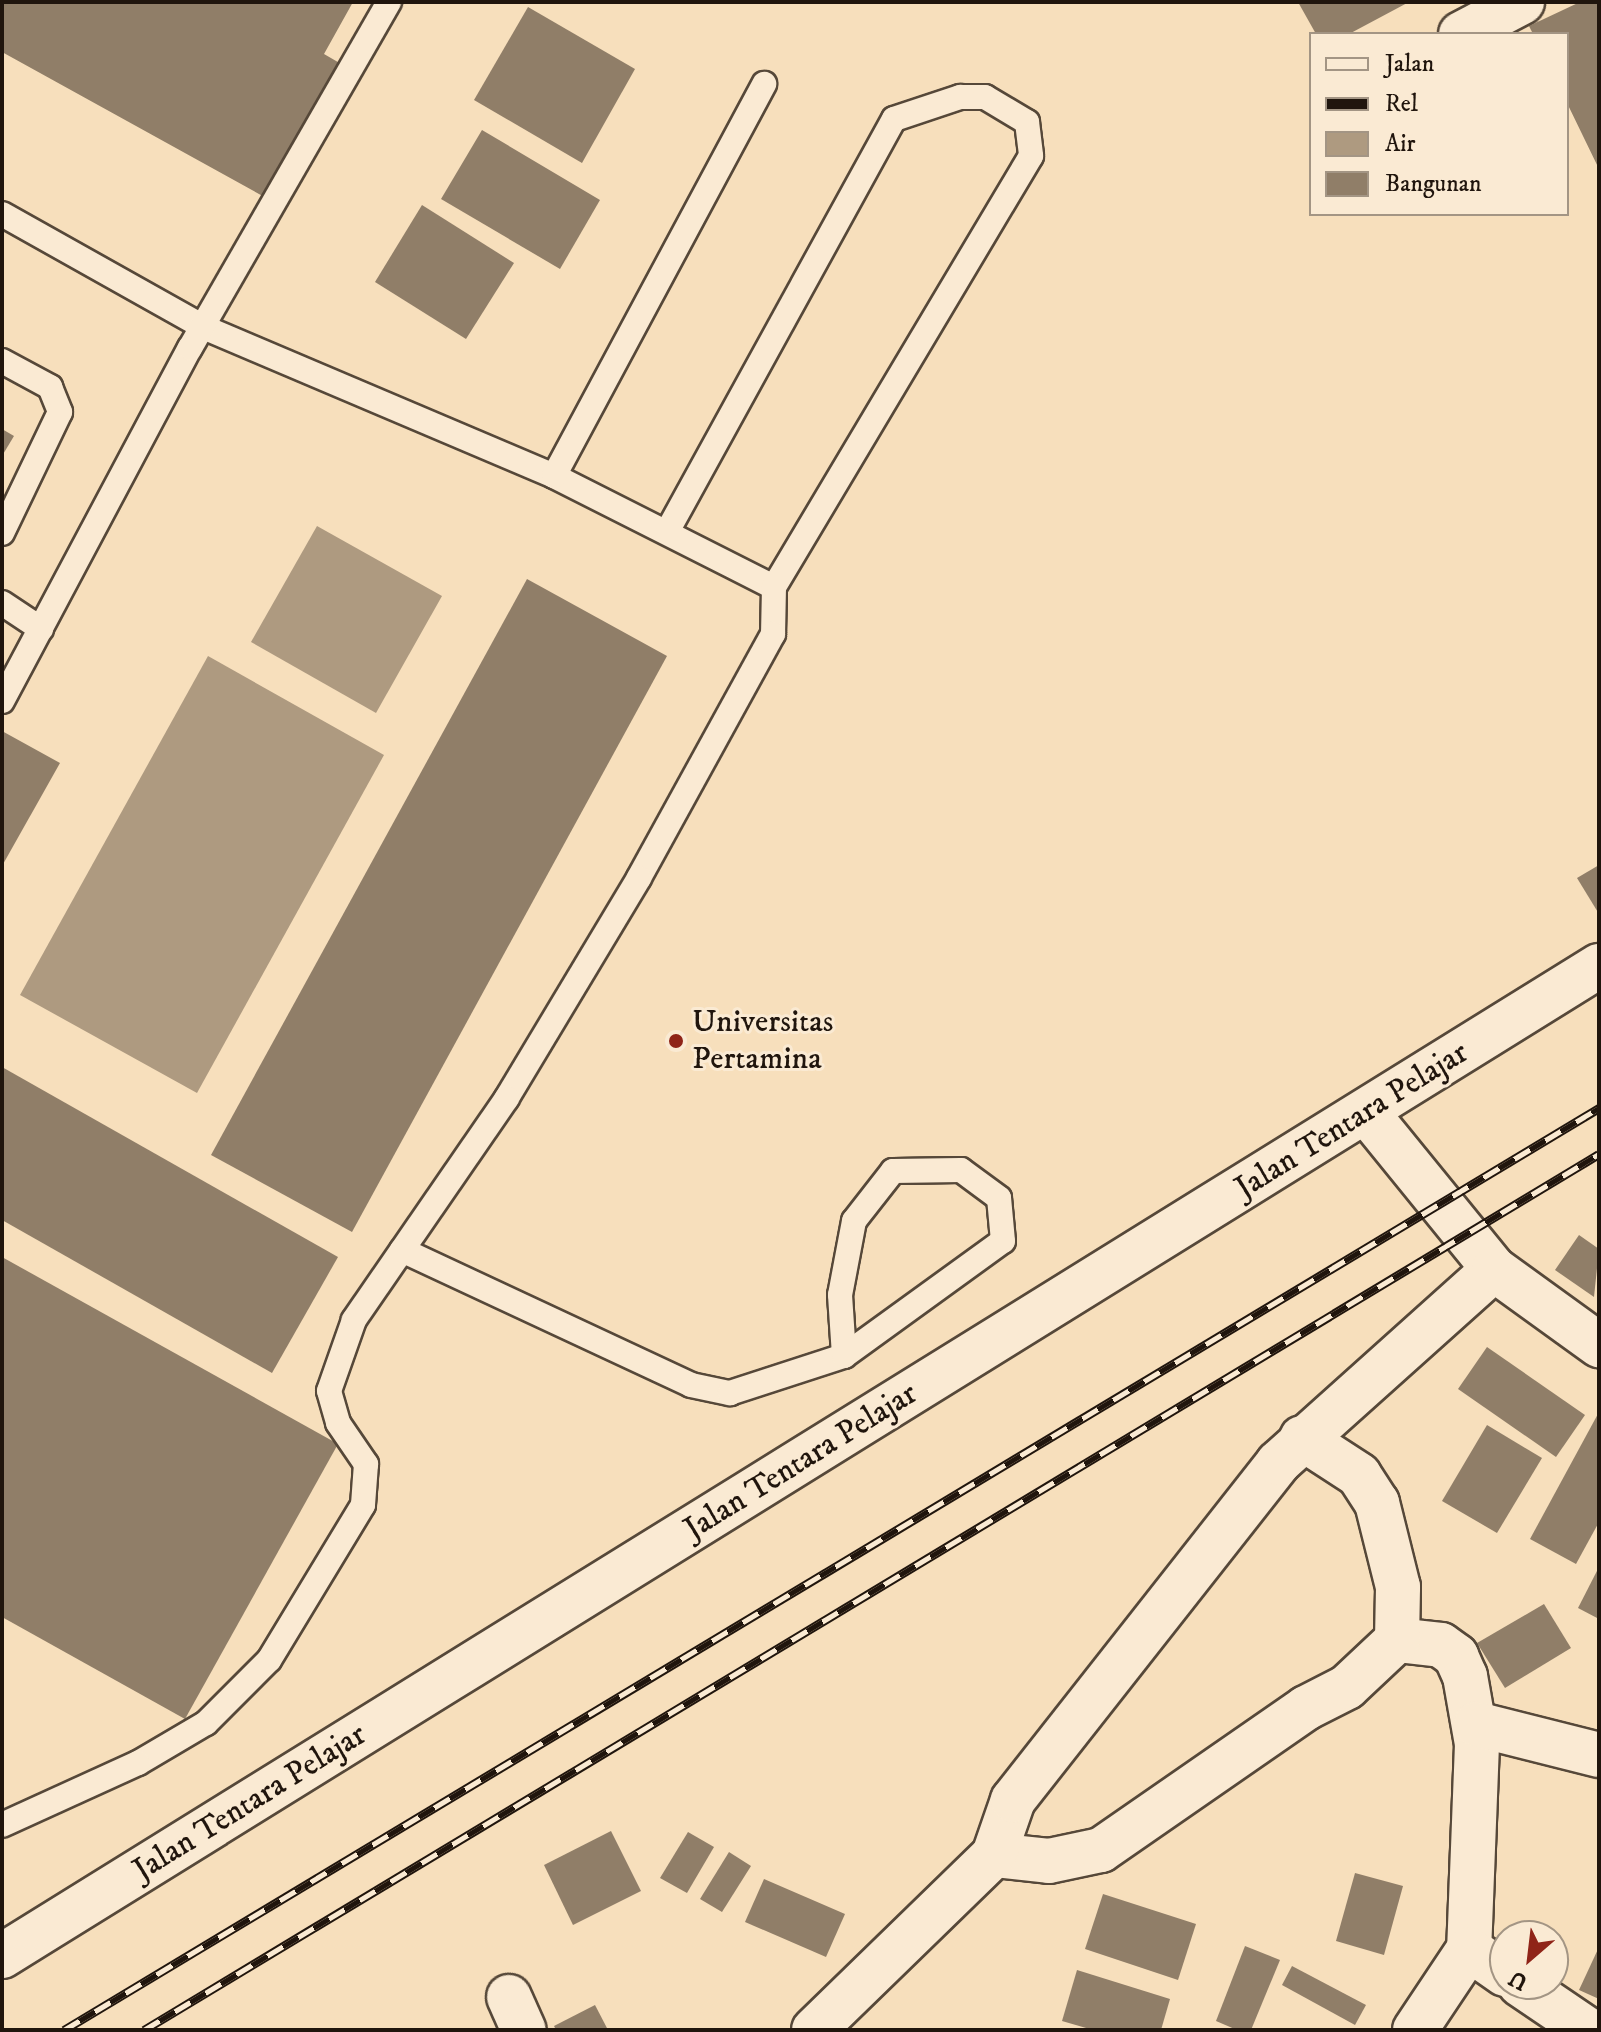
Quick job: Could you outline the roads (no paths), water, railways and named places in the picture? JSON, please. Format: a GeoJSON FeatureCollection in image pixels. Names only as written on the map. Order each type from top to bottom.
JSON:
{"type":"FeatureCollection","features":[{"type":"Feature","properties":{"kind":"street"},"geometry":{"type":"LineString","coordinates":[[1465,32],[1522,2]]}},
{"type":"Feature","properties":{"kind":"street","name":"Jalan Tentara Pelajar"},"geometry":{"type":"LineString","coordinates":[[2,1956],[1367,1113],[1599,966]]}},
{"type":"Feature","properties":{"kind":"street"},"geometry":{"type":"LineString","coordinates":[[1367,1113],[1494,1269],[1599,1345]]}},
{"type":"Feature","properties":{"kind":"street"},"geometry":{"type":"LineString","coordinates":[[814,2030],[994,1855],[1013,1800],[1302,1438],[1494,1269]]}},
{"type":"Feature","properties":{"kind":"street"},"geometry":{"type":"LineString","coordinates":[[994,1855],[1049,1861],[1101,1850],[1306,1708],[1355,1682],[1397,1640],[1398,1587],[1377,1503],[1359,1475],[1302,1438]]}},
{"type":"Feature","properties":{"kind":"street"},"geometry":{"type":"LineString","coordinates":[[1397,1640],[1441,1645],[1456,1656],[1476,1724],[1469,1949],[1415,2030]]}},
{"type":"Feature","properties":{"kind":"street"},"geometry":{"type":"LineString","coordinates":[[1476,1724],[1599,1755]]}},
{"type":"Feature","properties":{"kind":"street"},"geometry":{"type":"LineString","coordinates":[[1469,1949],[1489,1963]]}},
{"type":"Feature","properties":{"kind":"street"},"geometry":{"type":"LineString","coordinates":[[1544,2000],[1588,2030]]}},
{"type":"Feature","properties":{"kind":"lane"},"geometry":{"type":"LineString","coordinates":[[2,701],[11,664],[41,629],[203,327],[389,2]]}},
{"type":"Feature","properties":{"kind":"lane"},"geometry":{"type":"LineString","coordinates":[[554,476],[764,84]]}},
{"type":"Feature","properties":{"kind":"lane"},"geometry":{"type":"LineString","coordinates":[[2,1825],[138,1763],[206,1723],[269,1660],[363,1505],[366,1464],[338,1423],[329,1391],[354,1320],[507,1098],[639,878],[773,634],[774,587],[1031,156],[1027,122],[985,97],[960,97],[894,119],[668,530]]}},
{"type":"Feature","properties":{"kind":"lane"},"geometry":{"type":"LineString","coordinates":[[2,214],[203,327],[554,476],[668,530],[774,587]]}},
{"type":"Feature","properties":{"kind":"lane"},"geometry":{"type":"LineString","coordinates":[[2,361],[50,387],[60,412],[2,533]]}},
{"type":"Feature","properties":{"kind":"lane"},"geometry":{"type":"LineString","coordinates":[[2,603],[41,629]]}},
{"type":"Feature","properties":{"kind":"lane"},"geometry":{"type":"LineString","coordinates":[[402,1250],[691,1385],[730,1393],[844,1356],[1003,1241],[999,1198],[961,1170],[893,1171],[854,1221],[840,1295],[844,1356]]}},
{"type":"Feature","properties":{"kind":"water"},"geometry":{"type":"Polygon","coordinates":[[[317,526],[442,596],[376,713],[251,642],[317,526]]]}},
{"type":"Feature","properties":{"kind":"water"},"geometry":{"type":"Polygon","coordinates":[[[208,656],[384,755],[197,1093],[20,995],[208,656]]]}},
{"type":"Feature","properties":{"kind":"railway"},"geometry":{"type":"LineString","coordinates":[[64,2030],[1599,1108]]}},
{"type":"Feature","properties":{"kind":"railway"},"geometry":{"type":"LineString","coordinates":[[144,2030],[1599,1154]]}},
{"type":"Feature","properties":{"kind":"place","name":"Universitas Pertamina"},"geometry":{"type":"Point","coordinates":[676,1041]}}]}
